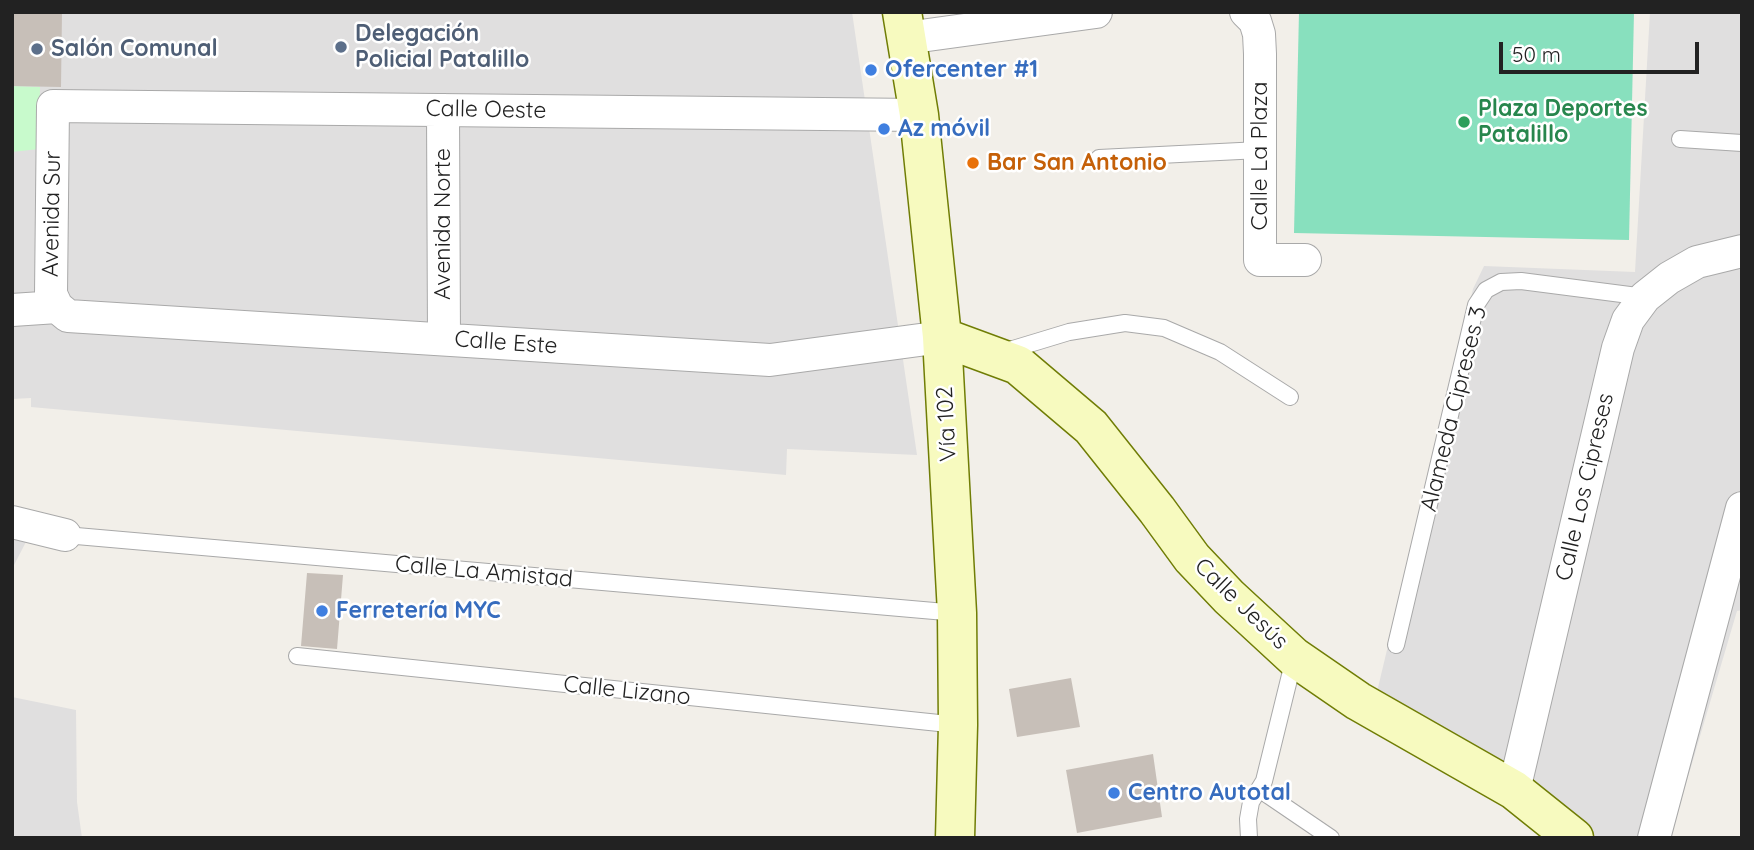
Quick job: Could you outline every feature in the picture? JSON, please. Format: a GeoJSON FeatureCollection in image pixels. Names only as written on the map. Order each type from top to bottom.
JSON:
{"type":"FeatureCollection","features":[{"type":"Feature","properties":{"kind":"street"},"geometry":{"type":"LineString","coordinates":[[904,25],[1096,12]]}},
{"type":"Feature","properties":{"kind":"street","name":"Calle La Plaza"},"geometry":{"type":"LineString","coordinates":[[1246,12],[1255,21],[1259,34],[1260,260],[1306,260]]}},
{"type":"Feature","properties":{"kind":"street","name":"Vía 102"},"geometry":{"type":"LineString","coordinates":[[904,25],[919,115],[942,337],[957,612],[955,838]]}},
{"type":"Feature","properties":{"kind":"street","name":"Calle Oeste"},"geometry":{"type":"LineString","coordinates":[[54,106],[919,115]]}},
{"type":"Feature","properties":{"kind":"street","name":"Avenida Sur"},"geometry":{"type":"LineString","coordinates":[[54,106],[51,294],[62,311]]}},
{"type":"Feature","properties":{"kind":"street","name":"Avenida Norte"},"geometry":{"type":"LineString","coordinates":[[443,110],[444,339]]}},
{"type":"Feature","properties":{"kind":"street","name":"Calle Los Cipreses"},"geometry":{"type":"LineString","coordinates":[[1514,790],[1618,348],[1628,320],[1645,297],[1669,278],[1697,262],[1742,251]]}},
{"type":"Feature","properties":{"kind":"street","name":"Calle Este"},"geometry":{"type":"LineString","coordinates":[[12,310],[62,311],[770,360],[942,337]]}},
{"type":"Feature","properties":{"kind":"street","name":"Calle Jesús"},"geometry":{"type":"LineString","coordinates":[[942,337],[1018,365],[1091,427],[1192,558],[1229,597],[1294,657],[1358,701],[1514,790],[1574,838]]}},
{"type":"Feature","properties":{"kind":"street"},"geometry":{"type":"LineString","coordinates":[[1654,838],[1742,508]]}},
{"type":"Feature","properties":{"kind":"street","name":"Calle La Amistad"},"geometry":{"type":"LineString","coordinates":[[12,522],[65,535]]}},
{"type":"Feature","properties":{"kind":"lane"},"geometry":{"type":"LineString","coordinates":[[1680,138],[1742,143]]}},
{"type":"Feature","properties":{"kind":"lane"},"geometry":{"type":"LineString","coordinates":[[1099,158],[1260,150]]}},
{"type":"Feature","properties":{"kind":"lane","name":"Alameda Cipreses 3"},"geometry":{"type":"LineString","coordinates":[[1396,645],[1476,305],[1486,290],[1501,282],[1521,281],[1645,297]]}},
{"type":"Feature","properties":{"kind":"lane"},"geometry":{"type":"LineString","coordinates":[[992,356],[1069,332],[1125,324],[1164,328],[1220,352],[1290,397]]}},
{"type":"Feature","properties":{"kind":"lane","name":"Calle La Amistad"},"geometry":{"type":"LineString","coordinates":[[65,535],[957,612]]}},
{"type":"Feature","properties":{"kind":"lane","name":"Calle Lizano"},"geometry":{"type":"LineString","coordinates":[[297,656],[958,725]]}},
{"type":"Feature","properties":{"kind":"lane"},"geometry":{"type":"LineString","coordinates":[[1249,838],[1251,802],[1264,781],[1294,657]]}},
{"type":"Feature","properties":{"kind":"lane"},"geometry":{"type":"LineString","coordinates":[[1259,789],[1331,838]]}},
{"type":"Feature","properties":{"kind":"shaded area"},"geometry":{"type":"Polygon","coordinates":[[[12,12],[852,12],[917,455],[787,449],[786,475],[31,407],[31,398],[12,399],[12,12]]]}},
{"type":"Feature","properties":{"kind":"shaded area"},"geometry":{"type":"Polygon","coordinates":[[[1650,12],[1742,12],[1742,610],[1737,611],[1670,838],[1598,838],[1492,759],[1376,696],[1473,289],[1484,266],[1635,272],[1650,12]]]}},
{"type":"Feature","properties":{"kind":"shaded area"},"geometry":{"type":"Polygon","coordinates":[[[12,536],[28,538],[12,569],[12,536]]]}},
{"type":"Feature","properties":{"kind":"shaded area"},"geometry":{"type":"Polygon","coordinates":[[[12,697],[76,710],[77,802],[82,838],[12,838],[12,697]]]}},
{"type":"Feature","properties":{"kind":"green space","name":"Plaza Deportes Patalillo"},"geometry":{"type":"Polygon","coordinates":[[[1299,12],[1634,12],[1629,240],[1294,233],[1299,12]]]}},
{"type":"Feature","properties":{"kind":"green space"},"geometry":{"type":"Polygon","coordinates":[[[12,86],[40,87],[39,149],[12,152],[12,86]]]}},
{"type":"Feature","properties":{"kind":"building","name":"Salón Comunal"},"geometry":{"type":"Polygon","coordinates":[[[12,12],[62,12],[61,87],[12,86],[12,12]]]}},
{"type":"Feature","properties":{"kind":"building","name":"Ferretería MYC"},"geometry":{"type":"Polygon","coordinates":[[[307,573],[343,575],[337,649],[301,646],[307,573]]]}},
{"type":"Feature","properties":{"kind":"building"},"geometry":{"type":"Polygon","coordinates":[[[1071,678],[1080,727],[1017,737],[1009,689],[1071,678]]]}},
{"type":"Feature","properties":{"kind":"building","name":"Centro Autotal"},"geometry":{"type":"Polygon","coordinates":[[[1153,754],[1162,817],[1077,833],[1066,770],[1153,754]]]}},
{"type":"Feature","properties":{"kind":"place","name":"Delegación Policial Patalillo"},"geometry":{"type":"Point","coordinates":[341,47]}},
{"type":"Feature","properties":{"kind":"place","name":"Salón Comunal"},"geometry":{"type":"Point","coordinates":[37,49]}},
{"type":"Feature","properties":{"kind":"place","name":"Ofercenter #1"},"geometry":{"type":"Point","coordinates":[871,70]}},
{"type":"Feature","properties":{"kind":"place","name":"Plaza Deportes Patalillo"},"geometry":{"type":"Point","coordinates":[1464,122]}},
{"type":"Feature","properties":{"kind":"place","name":"Az móvil"},"geometry":{"type":"Point","coordinates":[884,129]}},
{"type":"Feature","properties":{"kind":"place","name":"Bar San Antonio"},"geometry":{"type":"Point","coordinates":[973,163]}},
{"type":"Feature","properties":{"kind":"place","name":"Ferretería MYC"},"geometry":{"type":"Point","coordinates":[322,611]}},
{"type":"Feature","properties":{"kind":"place","name":"Centro Autotal"},"geometry":{"type":"Point","coordinates":[1114,793]}}]}
